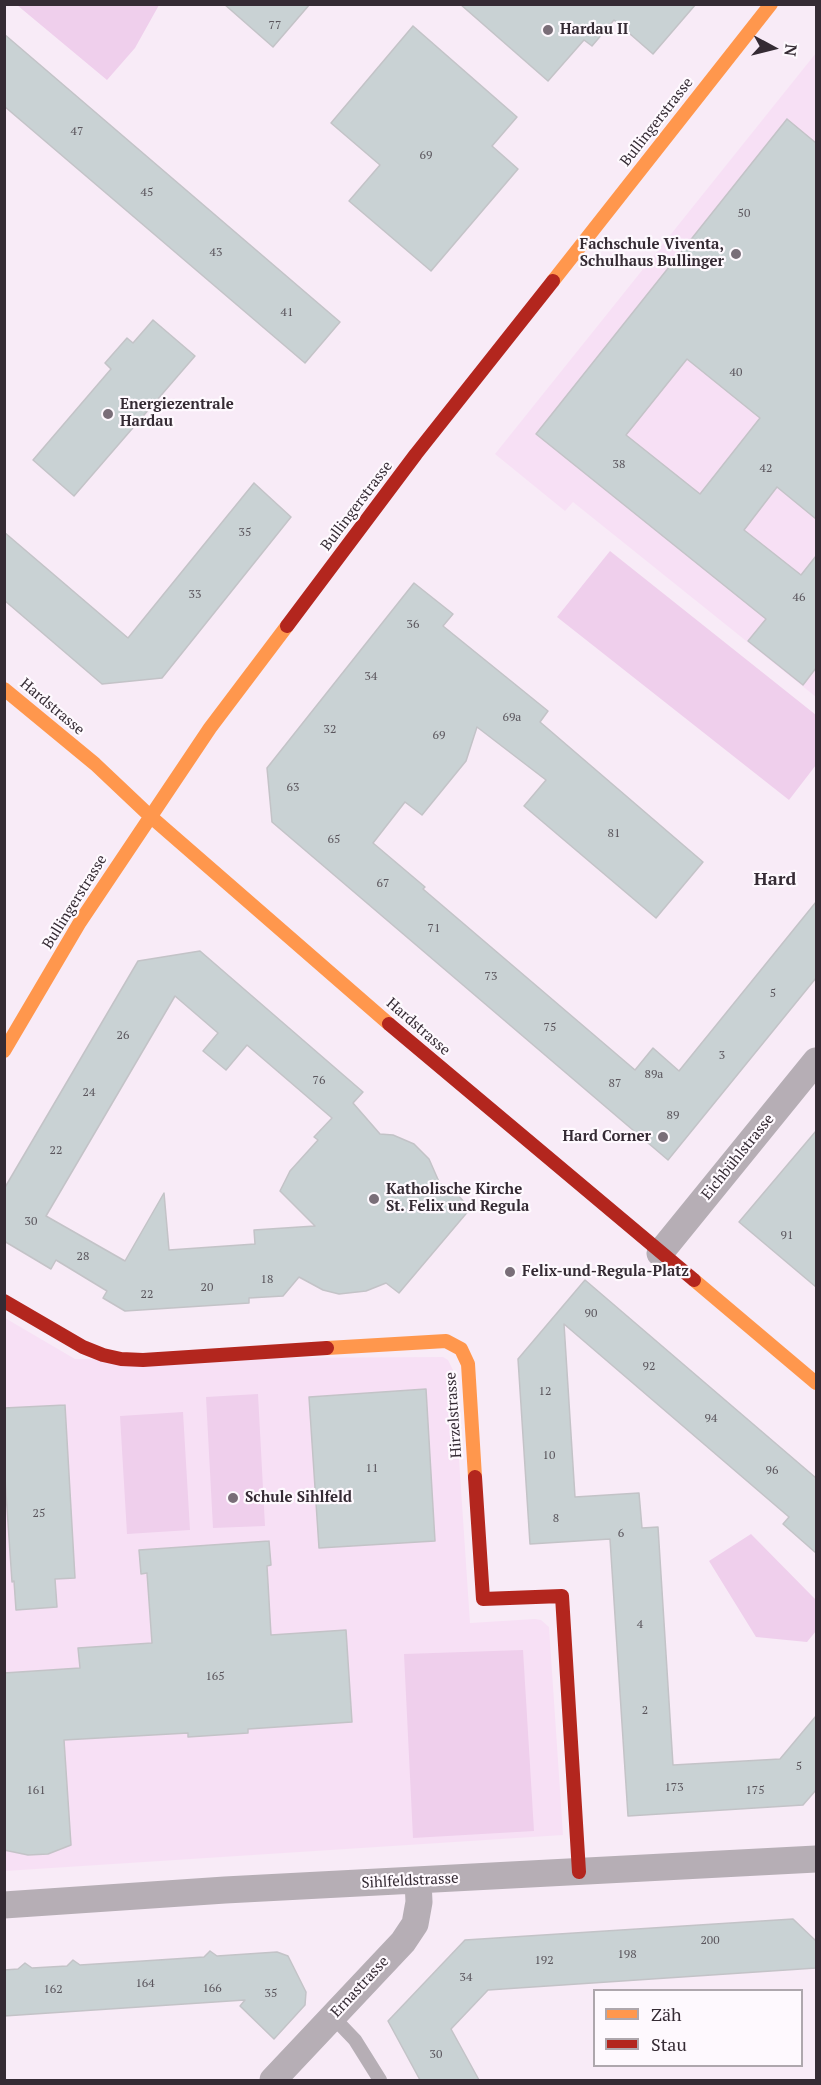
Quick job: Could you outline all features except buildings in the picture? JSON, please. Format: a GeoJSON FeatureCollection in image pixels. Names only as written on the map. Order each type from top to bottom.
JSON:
{"type":"FeatureCollection","features":[{"type":"Feature","properties":{"kind":"street","name":"Bullingerstrasse"},"geometry":{"type":"LineString","coordinates":[[4,1051],[80,922],[210,728],[416,454],[771,4]]}},
{"type":"Feature","properties":{"kind":"street","name":"Hardstrasse"},"geometry":{"type":"LineString","coordinates":[[4,689],[95,764],[150,816],[426,1056],[816,1383]]}},
{"type":"Feature","properties":{"kind":"street","name":"Eichbühlstrasse"},"geometry":{"type":"LineString","coordinates":[[660,1253],[816,1061]]}},
{"type":"Feature","properties":{"kind":"street","name":"Hirzelstrasse"},"geometry":{"type":"LineString","coordinates":[[4,1301],[83,1347],[103,1356],[121,1359],[143,1360],[446,1341],[461,1349],[468,1364],[483,1599],[562,1596],[579,1872]]}},
{"type":"Feature","properties":{"kind":"street","name":"Sihlfeldstrasse"},"geometry":{"type":"LineString","coordinates":[[4,1905],[225,1890],[816,1859]]}},
{"type":"Feature","properties":{"kind":"street","name":"Ernastrasse"},"geometry":{"type":"LineString","coordinates":[[273,2080],[403,1942],[415,1924],[419,1902],[418,1881]]}},
{"type":"Feature","properties":{"kind":"lane"},"geometry":{"type":"LineString","coordinates":[[333,2017],[355,2040],[380,2080]]}},
{"type":"Feature","properties":{"kind":"shaded area"},"geometry":{"type":"Polygon","coordinates":[[[17,5],[159,5],[135,48],[107,80],[17,5]]]}},
{"type":"Feature","properties":{"kind":"shaded area","name":"Fachschule Viventa, Schulhaus Bullinger"},"geometry":{"type":"Polygon","coordinates":[[[816,53],[816,697],[573,502],[565,511],[495,454],[816,53]]]}},
{"type":"Feature","properties":{"kind":"shaded area"},"geometry":{"type":"Polygon","coordinates":[[[610,551],[816,715],[816,765],[789,800],[557,617],[610,551]]]}},
{"type":"Feature","properties":{"kind":"shaded area","name":"Schule Sihlfeld"},"geometry":{"type":"Polygon","coordinates":[[[5,1318],[75,1359],[443,1357],[448,1360],[453,1370],[470,1623],[535,1619],[541,1620],[549,1627],[563,1835],[5,1871],[5,1318]]]}},
{"type":"Feature","properties":{"kind":"shaded area"},"geometry":{"type":"Polygon","coordinates":[[[258,1394],[265,1526],[213,1528],[206,1397],[258,1394]]]}},
{"type":"Feature","properties":{"kind":"shaded area"},"geometry":{"type":"Polygon","coordinates":[[[183,1412],[190,1530],[127,1534],[120,1416],[183,1412]]]}},
{"type":"Feature","properties":{"kind":"shaded area"},"geometry":{"type":"Polygon","coordinates":[[[751,1534],[816,1600],[816,1631],[807,1642],[756,1637],[709,1561],[751,1534]]]}},
{"type":"Feature","properties":{"kind":"shaded area"},"geometry":{"type":"Polygon","coordinates":[[[523,1650],[534,1831],[413,1838],[404,1654],[523,1650]]]}},
{"type":"Feature","properties":{"kind":"traffic: slow"},"geometry":{"type":"LineString","coordinates":[[553,281],[771,4]]}},
{"type":"Feature","properties":{"kind":"traffic: slow"},"geometry":{"type":"LineString","coordinates":[[4,1051],[80,922],[210,728],[287,626]]}},
{"type":"Feature","properties":{"kind":"traffic: slow"},"geometry":{"type":"LineString","coordinates":[[4,689],[95,764],[150,816],[389,1024]]}},
{"type":"Feature","properties":{"kind":"traffic: slow"},"geometry":{"type":"LineString","coordinates":[[694,1280],[816,1383]]}},
{"type":"Feature","properties":{"kind":"traffic: slow"},"geometry":{"type":"LineString","coordinates":[[327,1348],[446,1341],[461,1349],[468,1364],[475,1477]]}},
{"type":"Feature","properties":{"kind":"traffic: jam"},"geometry":{"type":"LineString","coordinates":[[287,626],[416,454],[553,281]]}},
{"type":"Feature","properties":{"kind":"traffic: jam"},"geometry":{"type":"LineString","coordinates":[[389,1024],[694,1280]]}},
{"type":"Feature","properties":{"kind":"traffic: jam"},"geometry":{"type":"LineString","coordinates":[[4,1301],[83,1347],[121,1359],[143,1360],[327,1348]]}},
{"type":"Feature","properties":{"kind":"traffic: jam"},"geometry":{"type":"LineString","coordinates":[[475,1477],[483,1599],[562,1596],[579,1872]]}},
{"type":"Feature","properties":{"kind":"place","name":"Hardau II"},"geometry":{"type":"Point","coordinates":[548,30]}},
{"type":"Feature","properties":{"kind":"place","name":"Fachschule Viventa, Schulhaus Bullinger"},"geometry":{"type":"Point","coordinates":[736,254]}},
{"type":"Feature","properties":{"kind":"place","name":"Energiezentrale Hardau"},"geometry":{"type":"Point","coordinates":[108,414]}},
{"type":"Feature","properties":{"kind":"place","name":"Hard Corner"},"geometry":{"type":"Point","coordinates":[663,1137]}},
{"type":"Feature","properties":{"kind":"place","name":"Katholische Kirche St. Felix und Regula"},"geometry":{"type":"Point","coordinates":[374,1199]}},
{"type":"Feature","properties":{"kind":"place","name":"Felix-und-Regula-Platz"},"geometry":{"type":"Point","coordinates":[510,1272]}},
{"type":"Feature","properties":{"kind":"place","name":"Schule Sihlfeld"},"geometry":{"type":"Point","coordinates":[233,1498]}},
{"type":"Feature","properties":{"kind":"district","name":"Hard"},"geometry":{"type":"Point","coordinates":[775,880]}}]}
